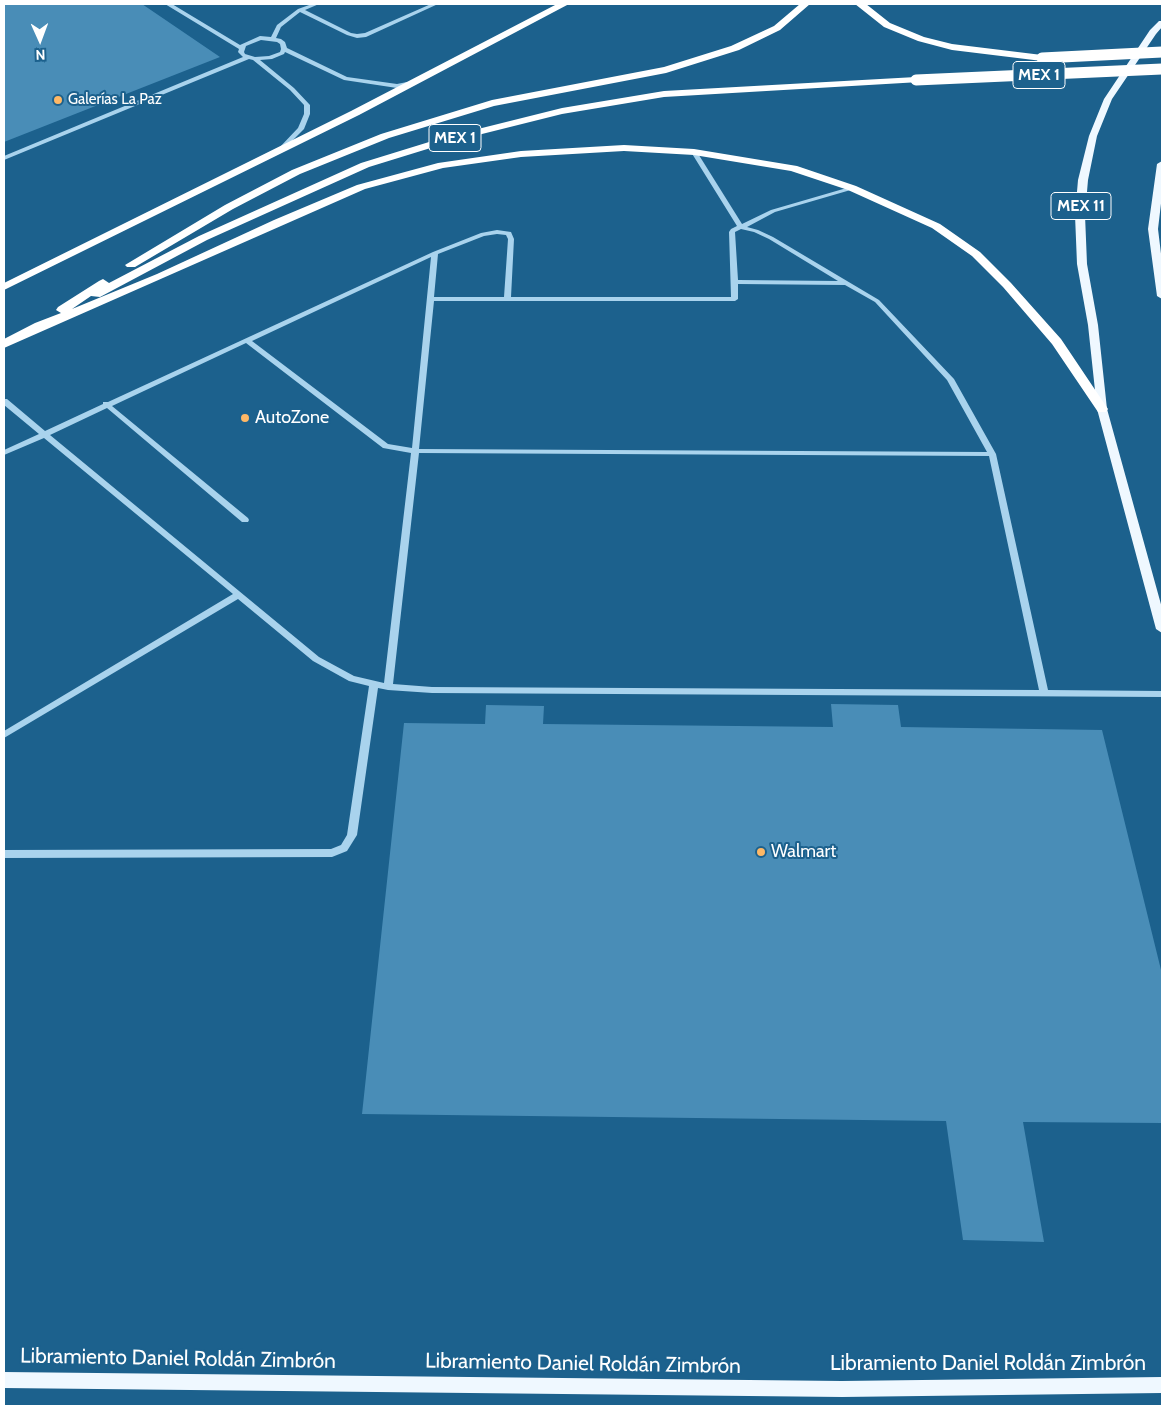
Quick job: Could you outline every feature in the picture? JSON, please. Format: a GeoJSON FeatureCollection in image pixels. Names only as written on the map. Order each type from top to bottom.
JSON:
{"type":"FeatureCollection","features":[{"type":"Feature","properties":{"kind":"highway"},"geometry":{"type":"LineString","coordinates":[[4,286],[355,113],[407,84],[564,4]]}},
{"type":"Feature","properties":{"kind":"highway"},"geometry":{"type":"LineString","coordinates":[[31,330],[94,288],[171,241],[229,207],[296,172],[385,136],[492,103],[666,70],[735,48],[777,28],[805,4]]}},
{"type":"Feature","properties":{"kind":"highway"},"geometry":{"type":"LineString","coordinates":[[860,4],[887,25],[921,40],[952,47],[1042,58],[1162,52]]}},
{"type":"Feature","properties":{"kind":"highway","name":"MEX 1"},"geometry":{"type":"LineString","coordinates":[[4,344],[110,286],[212,234],[365,165],[446,140],[562,111],[664,94],[916,80],[1162,70]]}},
{"type":"Feature","properties":{"kind":"highway"},"geometry":{"type":"LineString","coordinates":[[31,330],[161,276],[278,222],[361,187],[442,166],[521,154],[624,148],[694,152],[720,154],[792,168],[852,188],[936,226],[976,254],[1007,285],[1057,342],[1102,409]]}},
{"type":"Feature","properties":{"kind":"main road","name":"MEX 11"},"geometry":{"type":"LineString","coordinates":[[1162,23],[1108,99],[1093,136],[1083,180],[1080,215],[1082,264],[1093,325],[1102,409],[1162,629]]}},
{"type":"Feature","properties":{"kind":"main road"},"geometry":{"type":"LineString","coordinates":[[1162,164],[1153,229],[1162,296]]}},
{"type":"Feature","properties":{"kind":"main road","name":"Libramiento Daniel Roldán Zimbrón"},"geometry":{"type":"LineString","coordinates":[[4,1380],[842,1389],[1162,1386]]}},
{"type":"Feature","properties":{"kind":"lane"},"geometry":{"type":"LineString","coordinates":[[168,4],[241,48],[243,55],[252,58],[270,58],[282,53],[284,49],[283,43],[273,39],[253,39],[241,48]]}},
{"type":"Feature","properties":{"kind":"lane"},"geometry":{"type":"LineString","coordinates":[[273,39],[279,26],[300,10],[316,4]]}},
{"type":"Feature","properties":{"kind":"lane"},"geometry":{"type":"LineString","coordinates":[[300,10],[349,34],[357,36],[366,35],[435,4]]}},
{"type":"Feature","properties":{"kind":"lane"},"geometry":{"type":"LineString","coordinates":[[284,49],[346,79],[397,86],[407,84]]}},
{"type":"Feature","properties":{"kind":"lane"},"geometry":{"type":"LineString","coordinates":[[252,58],[292,89],[308,105],[308,114],[301,129],[282,148]]}},
{"type":"Feature","properties":{"kind":"lane"},"geometry":{"type":"LineString","coordinates":[[4,158],[252,58]]}},
{"type":"Feature","properties":{"kind":"lane"},"geometry":{"type":"LineString","coordinates":[[694,152],[741,227],[756,231],[770,238],[877,301],[950,379],[992,454],[1044,693]]}},
{"type":"Feature","properties":{"kind":"lane"},"geometry":{"type":"LineString","coordinates":[[430,298],[735,299],[733,230],[773,211],[852,188]]}},
{"type":"Feature","properties":{"kind":"lane"},"geometry":{"type":"LineString","coordinates":[[4,453],[106,404],[435,253],[483,234],[509,233],[511,238],[507,298]]}},
{"type":"Feature","properties":{"kind":"lane"},"geometry":{"type":"LineString","coordinates":[[388,687],[435,253]]}},
{"type":"Feature","properties":{"kind":"lane"},"geometry":{"type":"LineString","coordinates":[[734,282],[846,283]]}},
{"type":"Feature","properties":{"kind":"lane"},"geometry":{"type":"LineString","coordinates":[[246,340],[386,446],[415,451],[992,454]]}},
{"type":"Feature","properties":{"kind":"lane"},"geometry":{"type":"LineString","coordinates":[[4,401],[316,659],[352,679],[388,687],[432,690],[1162,694]]}},
{"type":"Feature","properties":{"kind":"lane"},"geometry":{"type":"LineString","coordinates":[[106,404],[246,520]]}},
{"type":"Feature","properties":{"kind":"lane"},"geometry":{"type":"LineString","coordinates":[[4,736],[238,595]]}},
{"type":"Feature","properties":{"kind":"lane"},"geometry":{"type":"LineString","coordinates":[[4,854],[332,853],[344,848],[352,835],[374,684]]}},
{"type":"Feature","properties":{"kind":"building","name":"Galerías La Paz"},"geometry":{"type":"Polygon","coordinates":[[[4,4],[142,4],[220,57],[4,142],[4,4]]]}},
{"type":"Feature","properties":{"kind":"building","name":"Walmart"},"geometry":{"type":"Polygon","coordinates":[[[831,704],[898,705],[901,727],[1102,730],[1162,974],[1162,1123],[1023,1122],[1044,1242],[963,1240],[946,1121],[362,1114],[404,723],[485,724],[486,705],[544,706],[543,724],[833,727],[831,704]]]}},
{"type":"Feature","properties":{"kind":"place","name":"Galerías La Paz"},"geometry":{"type":"Point","coordinates":[58,100]}},
{"type":"Feature","properties":{"kind":"place","name":"AutoZone"},"geometry":{"type":"Point","coordinates":[245,418]}},
{"type":"Feature","properties":{"kind":"place","name":"Walmart"},"geometry":{"type":"Point","coordinates":[761,852]}}]}
